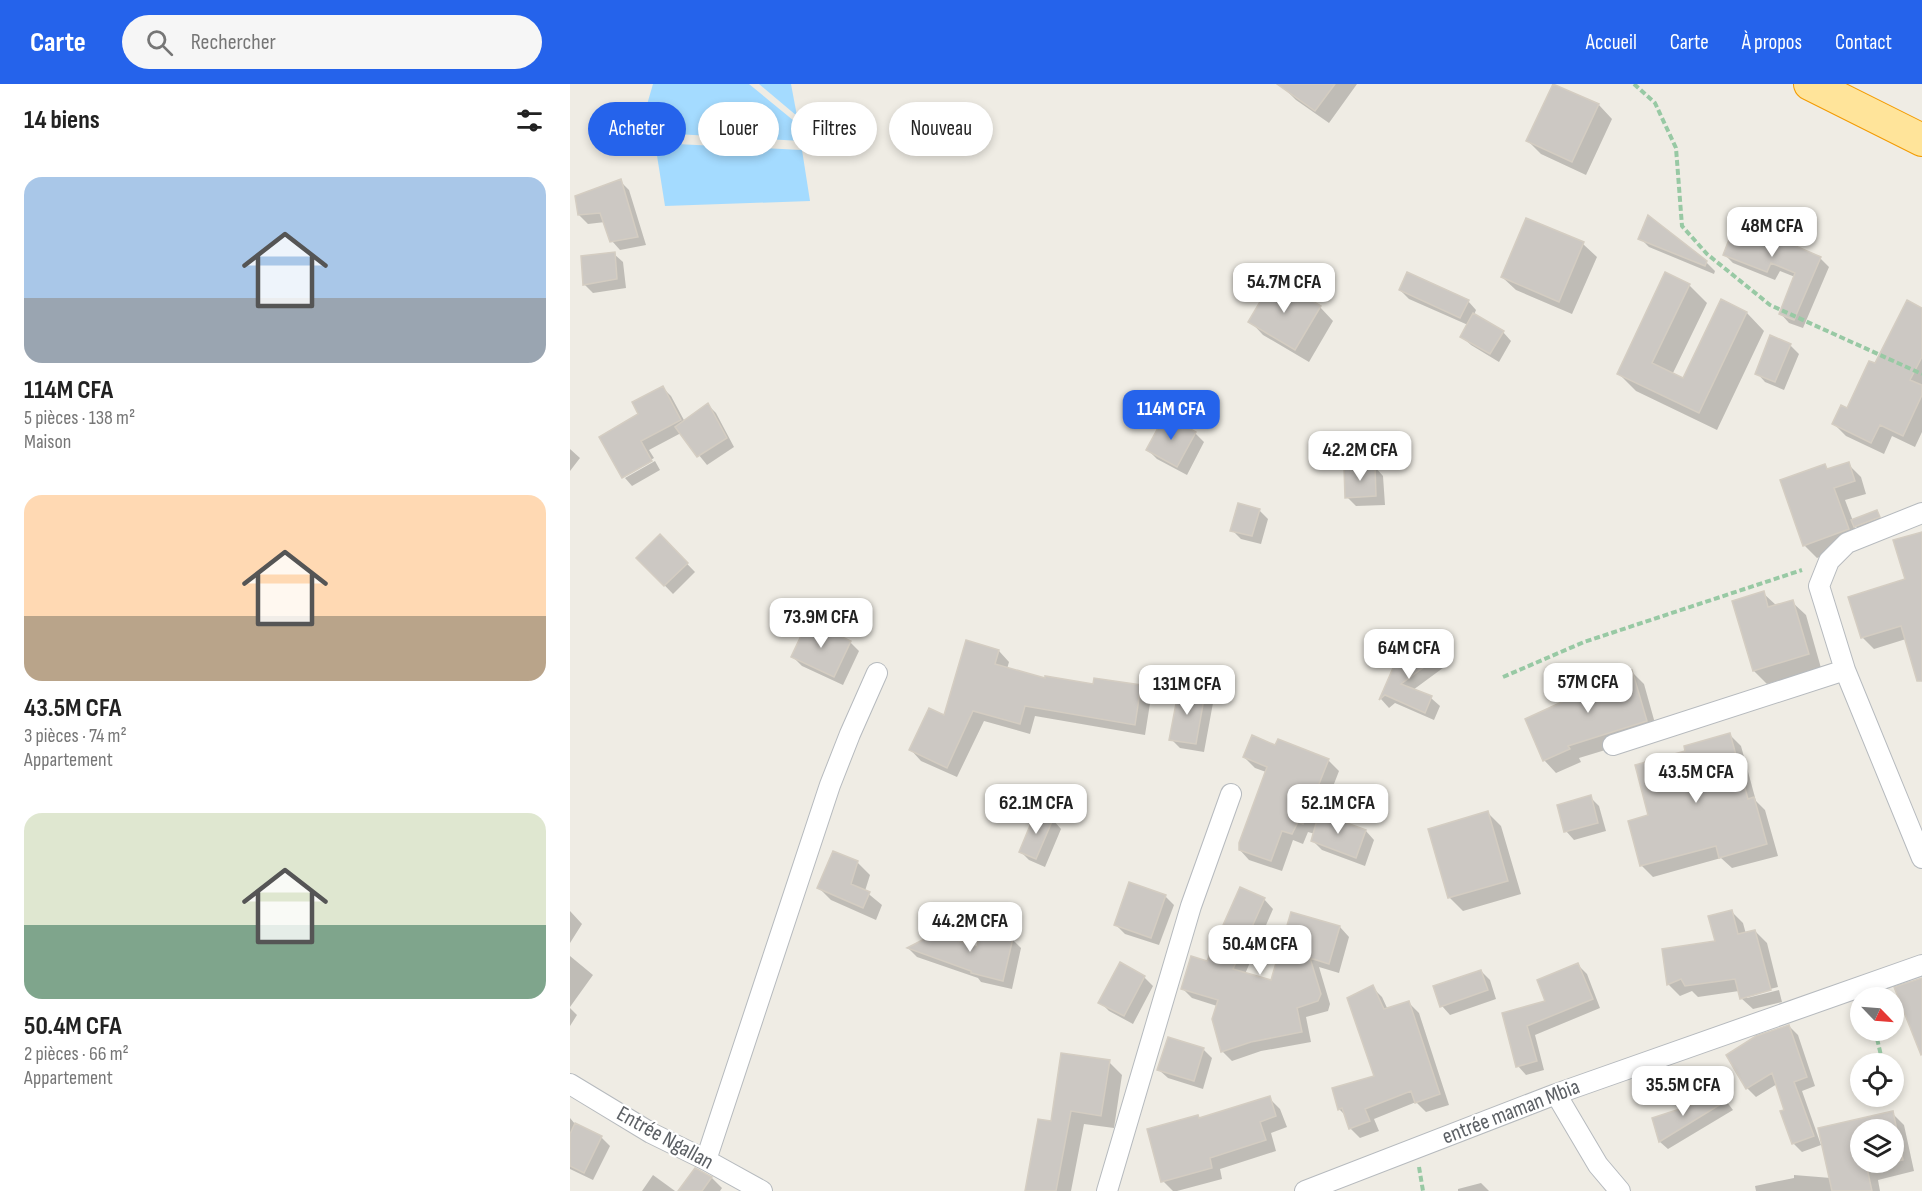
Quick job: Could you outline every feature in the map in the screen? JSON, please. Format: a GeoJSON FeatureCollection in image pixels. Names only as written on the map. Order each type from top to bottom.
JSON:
{"type":"FeatureCollection","features":[{"type":"Feature","properties":{"kind":"highway"},"geometry":{"type":"LineString","coordinates":[[1823,87],[1922,140]]}},
{"type":"Feature","properties":{"kind":"street"},"geometry":{"type":"LineString","coordinates":[[1922,513],[1847,543],[1829,561],[1819,586],[1845,670],[1922,858]]}},
{"type":"Feature","properties":{"kind":"street"},"geometry":{"type":"LineString","coordinates":[[1613,745],[1845,670]]}},
{"type":"Feature","properties":{"kind":"street"},"geometry":{"type":"LineString","coordinates":[[706,1160],[830,785],[876,673]]}},
{"type":"Feature","properties":{"kind":"street"},"geometry":{"type":"LineString","coordinates":[[1107,1191],[1191,906],[1231,794]]}},
{"type":"Feature","properties":{"kind":"street","name":"entrée maman Mbia"},"geometry":{"type":"LineString","coordinates":[[1305,1191],[1556,1094],[1922,965]]}},
{"type":"Feature","properties":{"kind":"street","name":"Entrée Ngallan"},"geometry":{"type":"LineString","coordinates":[[570,1084],[651,1133],[762,1191]]}},
{"type":"Feature","properties":{"kind":"street"},"geometry":{"type":"LineString","coordinates":[[1556,1094],[1598,1165],[1620,1191]]}},
{"type":"Feature","properties":{"kind":"path"},"geometry":{"type":"LineString","coordinates":[[1634,84],[1655,103],[1676,148],[1682,226],[1707,254],[1770,305],[1922,374]]}},
{"type":"Feature","properties":{"kind":"path"},"geometry":{"type":"LineString","coordinates":[[1503,677],[1584,642],[1829,561]]}},
{"type":"Feature","properties":{"kind":"water"},"geometry":{"type":"Polygon","coordinates":[[[653,84],[749,84],[771,102],[698,102],[698,135],[686,135],[686,102],[648,102],[653,84]]]}},
{"type":"Feature","properties":{"kind":"water"},"geometry":{"type":"Polygon","coordinates":[[[759,84],[791,84],[794,102],[791,102],[791,111],[759,84]]]}},
{"type":"Feature","properties":{"kind":"water"},"geometry":{"type":"Polygon","coordinates":[[[779,109],[791,118],[791,140],[779,140],[779,109]]]}},
{"type":"Feature","properties":{"kind":"water"},"geometry":{"type":"Polygon","coordinates":[[[686,144],[698,145],[698,156],[779,156],[779,149],[791,149],[791,156],[803,156],[810,201],[665,206],[657,156],[686,156],[686,144]]]}},
{"type":"Feature","properties":{"kind":"building"},"geometry":{"type":"Polygon","coordinates":[[[1277,84],[1335,84],[1315,111],[1277,84]]]}},
{"type":"Feature","properties":{"kind":"building"},"geometry":{"type":"Polygon","coordinates":[[[1553,84],[1599,104],[1572,162],[1526,141],[1553,84]]]}},
{"type":"Feature","properties":{"kind":"building"},"geometry":{"type":"Polygon","coordinates":[[[621,179],[638,237],[610,242],[600,213],[578,215],[575,196],[621,179]]]}},
{"type":"Feature","properties":{"kind":"building"},"geometry":{"type":"Polygon","coordinates":[[[1740,211],[1770,223],[1766,233],[1821,257],[1794,320],[1779,314],[1795,273],[1771,263],[1767,272],[1723,255],[1740,211]]]}},
{"type":"Feature","properties":{"kind":"building"},"geometry":{"type":"Polygon","coordinates":[[[1648,215],[1707,261],[1705,266],[1638,239],[1648,215]]]}},
{"type":"Feature","properties":{"kind":"building"},"geometry":{"type":"Polygon","coordinates":[[[1526,218],[1584,242],[1559,302],[1501,277],[1526,218]]]}},
{"type":"Feature","properties":{"kind":"building"},"geometry":{"type":"Polygon","coordinates":[[[615,252],[617,279],[583,285],[581,256],[615,252]]]}},
{"type":"Feature","properties":{"kind":"building"},"geometry":{"type":"Polygon","coordinates":[[[1407,272],[1469,300],[1460,318],[1399,290],[1407,272]]]}},
{"type":"Feature","properties":{"kind":"building"},"geometry":{"type":"Polygon","coordinates":[[[1665,272],[1690,284],[1652,363],[1683,378],[1721,299],[1747,312],[1699,413],[1617,374],[1665,272]]]}},
{"type":"Feature","properties":{"kind":"building"},"geometry":{"type":"Polygon","coordinates":[[[1274,278],[1321,306],[1295,350],[1248,322],[1274,278]]]}},
{"type":"Feature","properties":{"kind":"building"},"geometry":{"type":"Polygon","coordinates":[[[1907,300],[1922,308],[1922,357],[1910,380],[1922,385],[1922,395],[1903,436],[1880,425],[1871,443],[1832,424],[1841,405],[1847,408],[1869,361],[1875,363],[1907,300]]]}},
{"type":"Feature","properties":{"kind":"building"},"geometry":{"type":"Polygon","coordinates":[[[1473,313],[1504,331],[1490,354],[1460,337],[1473,313]]]}},
{"type":"Feature","properties":{"kind":"building"},"geometry":{"type":"Polygon","coordinates":[[[1770,335],[1791,344],[1775,382],[1755,374],[1770,335]]]}},
{"type":"Feature","properties":{"kind":"building"},"geometry":{"type":"Polygon","coordinates":[[[663,386],[681,420],[641,441],[652,461],[622,478],[599,437],[638,414],[632,402],[663,386]]]}},
{"type":"Feature","properties":{"kind":"building"},"geometry":{"type":"Polygon","coordinates":[[[708,403],[727,438],[697,457],[675,427],[708,403]]]}},
{"type":"Feature","properties":{"kind":"building"},"geometry":{"type":"Polygon","coordinates":[[[1165,415],[1196,432],[1177,467],[1146,450],[1165,415]]]}},
{"type":"Feature","properties":{"kind":"building"},"geometry":{"type":"Polygon","coordinates":[[[1849,462],[1855,481],[1834,488],[1849,529],[1803,546],[1780,480],[1825,464],[1827,469],[1849,462]]]}},
{"type":"Feature","properties":{"kind":"building"},"geometry":{"type":"Polygon","coordinates":[[[1375,466],[1376,496],[1345,498],[1344,467],[1375,466]]]}},
{"type":"Feature","properties":{"kind":"building"},"geometry":{"type":"Polygon","coordinates":[[[1238,503],[1260,509],[1252,536],[1230,531],[1238,503]]]}},
{"type":"Feature","properties":{"kind":"building"},"geometry":{"type":"Polygon","coordinates":[[[1877,510],[1880,517],[1854,527],[1851,520],[1877,510]]]}},
{"type":"Feature","properties":{"kind":"building"},"geometry":{"type":"Polygon","coordinates":[[[1922,532],[1922,681],[1917,681],[1901,626],[1861,638],[1848,597],[1905,579],[1893,540],[1922,532]]]}},
{"type":"Feature","properties":{"kind":"building"},"geometry":{"type":"Polygon","coordinates":[[[660,534],[688,563],[664,586],[636,558],[660,534]]]}},
{"type":"Feature","properties":{"kind":"building"},"geometry":{"type":"Polygon","coordinates":[[[1764,591],[1768,607],[1793,600],[1809,654],[1753,671],[1732,601],[1764,591]]]}},
{"type":"Feature","properties":{"kind":"building"},"geometry":{"type":"Polygon","coordinates":[[[808,621],[851,641],[834,677],[791,657],[808,621]]]}},
{"type":"Feature","properties":{"kind":"building"},"geometry":{"type":"Polygon","coordinates":[[[966,640],[999,650],[995,664],[1045,678],[1045,676],[1093,684],[1094,678],[1141,685],[1135,725],[1025,706],[1020,724],[973,711],[947,768],[909,750],[929,708],[944,715],[966,640]]]}},
{"type":"Feature","properties":{"kind":"building"},"geometry":{"type":"Polygon","coordinates":[[[1416,647],[1439,656],[1401,684],[1432,696],[1425,713],[1385,695],[1379,700],[1400,652],[1410,665],[1416,647]]]}},
{"type":"Feature","properties":{"kind":"building"},"geometry":{"type":"Polygon","coordinates":[[[1632,670],[1647,721],[1568,746],[1570,749],[1543,761],[1525,719],[1562,702],[1559,692],[1632,670]]]}},
{"type":"Feature","properties":{"kind":"building"},"geometry":{"type":"Polygon","coordinates":[[[1179,688],[1205,693],[1196,744],[1169,740],[1179,688]]]}},
{"type":"Feature","properties":{"kind":"building"},"geometry":{"type":"Polygon","coordinates":[[[1730,733],[1748,799],[1754,797],[1767,844],[1719,858],[1716,846],[1640,866],[1628,821],[1648,815],[1635,765],[1685,751],[1684,746],[1730,733]]]}},
{"type":"Feature","properties":{"kind":"building"},"geometry":{"type":"Polygon","coordinates":[[[1252,735],[1275,745],[1278,739],[1329,759],[1303,824],[1298,822],[1292,834],[1282,831],[1271,861],[1239,850],[1239,843],[1267,767],[1243,757],[1252,735]]]}},
{"type":"Feature","properties":{"kind":"building"},"geometry":{"type":"Polygon","coordinates":[[[1591,795],[1598,823],[1564,832],[1557,805],[1591,795]]]}},
{"type":"Feature","properties":{"kind":"building"},"geometry":{"type":"Polygon","coordinates":[[[1036,811],[1053,819],[1036,859],[1019,852],[1036,811]]]}},
{"type":"Feature","properties":{"kind":"building"},"geometry":{"type":"Polygon","coordinates":[[[1488,811],[1508,881],[1448,898],[1428,829],[1488,811]]]}},
{"type":"Feature","properties":{"kind":"building"},"geometry":{"type":"Polygon","coordinates":[[[1319,813],[1366,830],[1356,858],[1311,841],[1319,813]]]}},
{"type":"Feature","properties":{"kind":"building"},"geometry":{"type":"Polygon","coordinates":[[[833,851],[858,861],[851,884],[870,892],[863,908],[817,888],[833,851]]]}},
{"type":"Feature","properties":{"kind":"building"},"geometry":{"type":"Polygon","coordinates":[[[1129,882],[1166,895],[1151,938],[1114,925],[1129,882]]]}},
{"type":"Feature","properties":{"kind":"building"},"geometry":{"type":"Polygon","coordinates":[[[1240,887],[1265,898],[1233,969],[1271,980],[1291,912],[1340,926],[1329,964],[1310,958],[1321,994],[1318,1001],[1297,1008],[1302,1032],[1251,1042],[1221,1052],[1212,1019],[1218,1000],[1181,989],[1191,956],[1207,961],[1240,887]]]}},
{"type":"Feature","properties":{"kind":"building"},"geometry":{"type":"Polygon","coordinates":[[[1732,910],[1738,934],[1755,930],[1771,990],[1740,999],[1735,979],[1685,986],[1681,979],[1667,985],[1662,949],[1715,941],[1708,916],[1732,910]]]}},
{"type":"Feature","properties":{"kind":"building"},"geometry":{"type":"Polygon","coordinates":[[[981,930],[1013,938],[1003,981],[971,973],[971,971],[907,948],[936,933],[977,947],[981,930]]]}},
{"type":"Feature","properties":{"kind":"building"},"geometry":{"type":"Polygon","coordinates":[[[1120,962],[1145,976],[1124,1016],[1098,1003],[1120,962]]]}},
{"type":"Feature","properties":{"kind":"building"},"geometry":{"type":"Polygon","coordinates":[[[1578,963],[1593,999],[1527,1026],[1537,1061],[1516,1067],[1502,1013],[1545,1001],[1537,980],[1578,963]]]}},
{"type":"Feature","properties":{"kind":"building"},"geometry":{"type":"Polygon","coordinates":[[[1481,970],[1488,990],[1440,1007],[1433,986],[1481,970]]]}},
{"type":"Feature","properties":{"kind":"building"},"geometry":{"type":"Polygon","coordinates":[[[1922,978],[1921,1055],[1904,1012],[1904,987],[1894,987],[1922,978]]]}},
{"type":"Feature","properties":{"kind":"building"},"geometry":{"type":"Polygon","coordinates":[[[1373,985],[1384,1009],[1409,1001],[1440,1094],[1415,1103],[1411,1091],[1365,1109],[1370,1121],[1349,1129],[1342,1108],[1338,1110],[1332,1088],[1374,1076],[1347,998],[1373,985]]]}},
{"type":"Feature","properties":{"kind":"building"},"geometry":{"type":"Polygon","coordinates":[[[1789,1025],[1807,1077],[1794,1082],[1814,1136],[1792,1144],[1780,1111],[1784,1110],[1772,1073],[1746,1089],[1726,1055],[1756,1036],[1789,1025]]]}},
{"type":"Feature","properties":{"kind":"building"},"geometry":{"type":"Polygon","coordinates":[[[1168,1037],[1204,1048],[1194,1081],[1157,1070],[1168,1037]]]}},
{"type":"Feature","properties":{"kind":"building"},"geometry":{"type":"Polygon","coordinates":[[[1061,1053],[1110,1060],[1101,1116],[1071,1111],[1056,1191],[1025,1191],[1038,1119],[1051,1121],[1061,1053]]]}},
{"type":"Feature","properties":{"kind":"building"},"geometry":{"type":"Polygon","coordinates":[[[1723,1095],[1726,1101],[1659,1142],[1652,1118],[1723,1095]]]}},
{"type":"Feature","properties":{"kind":"building"},"geometry":{"type":"Polygon","coordinates":[[[1270,1096],[1276,1116],[1260,1122],[1266,1140],[1210,1158],[1212,1168],[1161,1182],[1147,1129],[1198,1115],[1199,1118],[1270,1096]]]}},
{"type":"Feature","properties":{"kind":"building"},"geometry":{"type":"Polygon","coordinates":[[[1893,1111],[1895,1119],[1858,1119],[1893,1111]]]}},
{"type":"Feature","properties":{"kind":"building"},"geometry":{"type":"Polygon","coordinates":[[[1850,1121],[1850,1173],[1868,1173],[1872,1191],[1832,1191],[1818,1128],[1850,1121]]]}},
{"type":"Feature","properties":{"kind":"building"},"geometry":{"type":"Polygon","coordinates":[[[575,1123],[602,1136],[584,1173],[570,1166],[570,1134],[575,1123]]]}},
{"type":"Feature","properties":{"kind":"building"},"geometry":{"type":"Polygon","coordinates":[[[695,1168],[712,1177],[702,1191],[678,1191],[695,1168]]]}}]}
